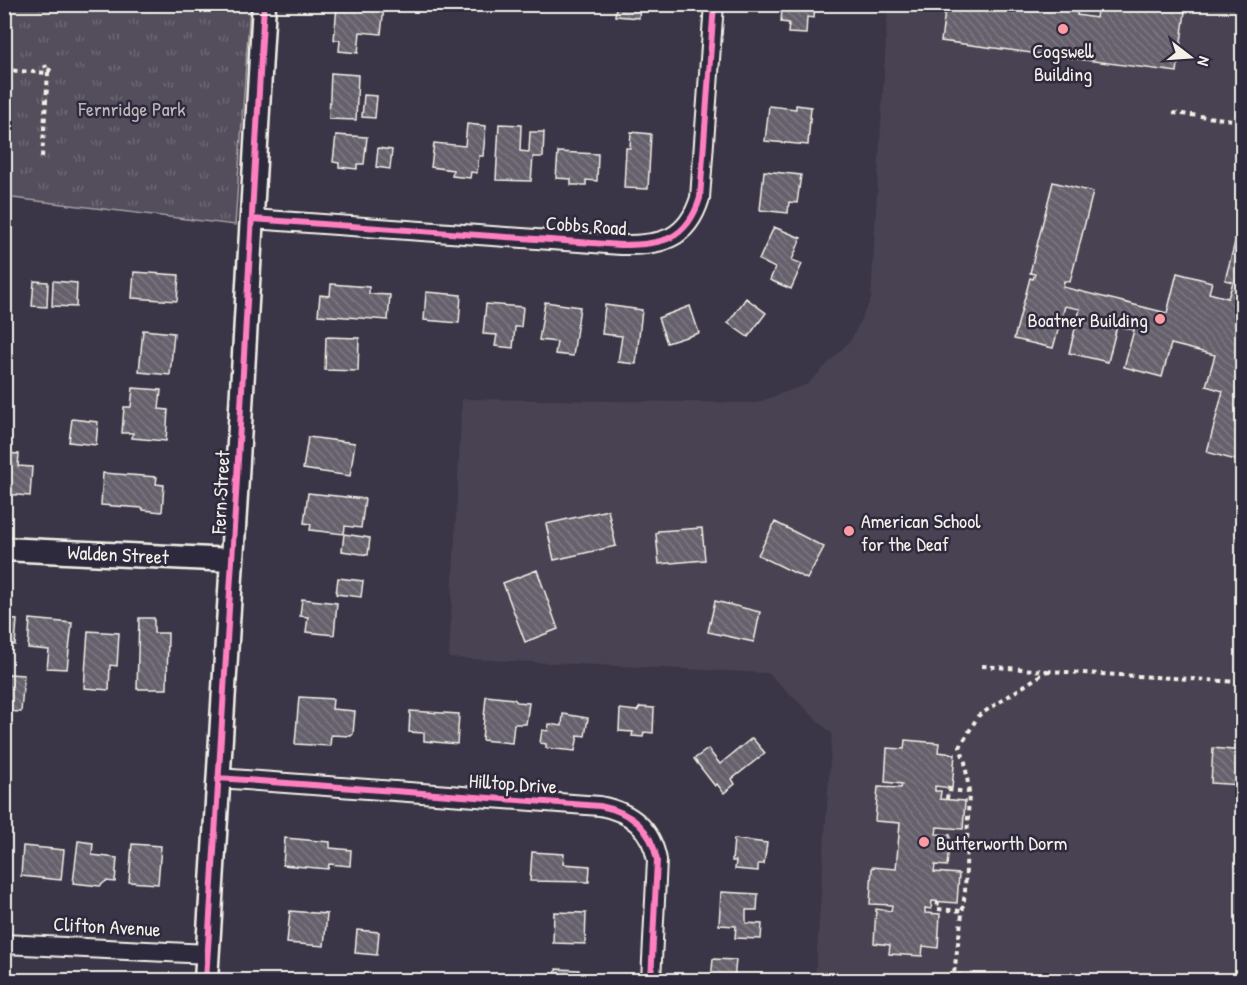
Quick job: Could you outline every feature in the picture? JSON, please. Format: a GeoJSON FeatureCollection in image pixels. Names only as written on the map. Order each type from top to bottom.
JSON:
{"type":"FeatureCollection","features":[{"type":"Feature","properties":{"kind":"street","name":"Fern Street"},"geometry":{"type":"LineString","coordinates":[[206,981],[264,4]]}},
{"type":"Feature","properties":{"kind":"street","name":"Cobbs Road"},"geometry":{"type":"LineString","coordinates":[[252,219],[621,245],[648,244],[667,240],[679,234],[688,224],[700,198],[714,4]]}},
{"type":"Feature","properties":{"kind":"street","name":"Walden Street"},"geometry":{"type":"LineString","coordinates":[[4,549],[232,560]]}},
{"type":"Feature","properties":{"kind":"street","name":"Hilltop Drive"},"geometry":{"type":"LineString","coordinates":[[218,778],[600,806],[621,811],[644,827],[653,843],[657,860],[651,981]]}},
{"type":"Feature","properties":{"kind":"street","name":"Clifton Avenue"},"geometry":{"type":"LineString","coordinates":[[4,944],[208,954]]}},
{"type":"Feature","properties":{"kind":"path"},"geometry":{"type":"LineString","coordinates":[[45,65],[48,72]]}},
{"type":"Feature","properties":{"kind":"path"},"geometry":{"type":"LineString","coordinates":[[42,157],[48,72],[52,65]]}},
{"type":"Feature","properties":{"kind":"path"},"geometry":{"type":"LineString","coordinates":[[4,69],[48,72]]}},
{"type":"Feature","properties":{"kind":"path"},"geometry":{"type":"LineString","coordinates":[[1173,113],[1242,121]]}},
{"type":"Feature","properties":{"kind":"path"},"geometry":{"type":"LineString","coordinates":[[982,666],[1242,682]]}},
{"type":"Feature","properties":{"kind":"path"},"geometry":{"type":"LineString","coordinates":[[970,981],[954,973],[962,911],[969,792],[967,771],[960,747],[978,716],[1047,671]]}},
{"type":"Feature","properties":{"kind":"path"},"geometry":{"type":"LineString","coordinates":[[947,799],[948,790],[969,792]]}},
{"type":"Feature","properties":{"kind":"path"},"geometry":{"type":"LineString","coordinates":[[949,849],[967,850]]}},
{"type":"Feature","properties":{"kind":"path"},"geometry":{"type":"LineString","coordinates":[[938,901],[937,909],[962,911]]}},
{"type":"Feature","properties":{"kind":"shaded area","name":"American School for the Deaf"},"geometry":{"type":"Polygon","coordinates":[[[888,5],[1242,5],[1242,980],[815,980],[832,734],[768,673],[449,658],[462,399],[756,403],[808,384],[851,340],[871,299],[888,5]]]}},
{"type":"Feature","properties":{"kind":"green space","name":"Fernridge Park"},"geometry":{"type":"Polygon","coordinates":[[[5,4],[250,5],[235,225],[5,197],[5,4]]]}},
{"type":"Feature","properties":{"kind":"building"},"geometry":{"type":"Polygon","coordinates":[[[605,4],[640,4],[639,18],[615,16],[616,7],[605,6],[605,4]]]}},
{"type":"Feature","properties":{"kind":"building"},"geometry":{"type":"Polygon","coordinates":[[[778,4],[815,4],[814,18],[807,17],[806,34],[788,33],[789,23],[781,22],[782,9],[777,9],[778,4]]]}},
{"type":"Feature","properties":{"kind":"building","name":"Cogswell Building"},"geometry":{"type":"Polygon","coordinates":[[[946,4],[1008,4],[1026,8],[1026,4],[1078,4],[1077,15],[1096,18],[1098,4],[1186,4],[1177,72],[941,41],[946,4]]]}},
{"type":"Feature","properties":{"kind":"building"},"geometry":{"type":"Polygon","coordinates":[[[363,5],[384,7],[381,34],[360,32],[358,53],[339,51],[340,40],[334,40],[337,6],[361,9],[363,5]]]}},
{"type":"Feature","properties":{"kind":"building"},"geometry":{"type":"Polygon","coordinates":[[[331,73],[358,75],[356,120],[329,119],[331,73]]]}},
{"type":"Feature","properties":{"kind":"building"},"geometry":{"type":"Polygon","coordinates":[[[364,95],[377,96],[375,118],[362,117],[364,95]]]}},
{"type":"Feature","properties":{"kind":"building"},"geometry":{"type":"Polygon","coordinates":[[[796,105],[811,107],[808,145],[765,141],[769,106],[796,109],[796,105]]]}},
{"type":"Feature","properties":{"kind":"building"},"geometry":{"type":"Polygon","coordinates":[[[467,124],[486,126],[483,156],[479,156],[477,173],[471,172],[470,178],[452,176],[453,170],[431,167],[434,143],[465,146],[467,124]]]}},
{"type":"Feature","properties":{"kind":"building"},"geometry":{"type":"Polygon","coordinates":[[[499,124],[521,125],[520,151],[529,152],[530,132],[544,132],[543,157],[533,157],[531,181],[496,180],[499,124]]]}},
{"type":"Feature","properties":{"kind":"building"},"geometry":{"type":"Polygon","coordinates":[[[631,132],[651,134],[648,189],[624,188],[626,148],[630,148],[631,132]]]}},
{"type":"Feature","properties":{"kind":"building"},"geometry":{"type":"Polygon","coordinates":[[[336,135],[367,137],[364,164],[357,164],[357,169],[339,167],[339,163],[333,162],[336,135]]]}},
{"type":"Feature","properties":{"kind":"building"},"geometry":{"type":"Polygon","coordinates":[[[378,148],[392,150],[390,169],[376,167],[378,148]]]}},
{"type":"Feature","properties":{"kind":"building"},"geometry":{"type":"Polygon","coordinates":[[[558,152],[598,154],[597,181],[586,180],[586,185],[571,185],[571,179],[556,178],[558,152]]]}},
{"type":"Feature","properties":{"kind":"building"},"geometry":{"type":"Polygon","coordinates":[[[764,171],[801,175],[797,203],[789,202],[788,213],[760,210],[764,171]]]}},
{"type":"Feature","properties":{"kind":"building","name":"Boatner Building"},"geometry":{"type":"Polygon","coordinates":[[[1053,182],[1093,192],[1070,282],[1064,281],[1063,287],[1167,313],[1177,273],[1212,282],[1209,293],[1228,298],[1233,282],[1225,280],[1242,216],[1242,462],[1207,452],[1223,391],[1206,386],[1215,355],[1171,344],[1162,377],[1124,367],[1134,330],[1117,326],[1108,362],[1069,353],[1080,309],[1065,306],[1053,348],[1014,339],[1030,278],[1033,279],[1035,274],[1030,273],[1053,182]]]}},
{"type":"Feature","properties":{"kind":"building"},"geometry":{"type":"Polygon","coordinates":[[[774,227],[801,238],[792,260],[802,264],[791,289],[770,280],[775,268],[759,260],[774,227]]]}},
{"type":"Feature","properties":{"kind":"building"},"geometry":{"type":"Polygon","coordinates":[[[134,272],[179,275],[177,301],[132,298],[134,272]]]}},
{"type":"Feature","properties":{"kind":"building"},"geometry":{"type":"Polygon","coordinates":[[[34,281],[48,282],[47,307],[32,306],[34,281]]]}},
{"type":"Feature","properties":{"kind":"building"},"geometry":{"type":"Polygon","coordinates":[[[53,281],[77,283],[76,307],[52,306],[53,281]]]}},
{"type":"Feature","properties":{"kind":"building"},"geometry":{"type":"Polygon","coordinates":[[[331,284],[369,287],[369,294],[390,295],[388,320],[318,315],[320,295],[330,296],[331,284]]]}},
{"type":"Feature","properties":{"kind":"building"},"geometry":{"type":"Polygon","coordinates":[[[426,292],[461,295],[459,323],[424,320],[426,292]]]}},
{"type":"Feature","properties":{"kind":"building"},"geometry":{"type":"Polygon","coordinates":[[[746,298],[766,313],[748,337],[728,323],[746,298]]]}},
{"type":"Feature","properties":{"kind":"building"},"geometry":{"type":"Polygon","coordinates":[[[545,302],[580,307],[573,356],[555,354],[557,342],[539,340],[545,302]]]}},
{"type":"Feature","properties":{"kind":"building"},"geometry":{"type":"Polygon","coordinates":[[[486,304],[523,307],[521,327],[515,327],[513,348],[495,346],[497,335],[483,334],[486,304]]]}},
{"type":"Feature","properties":{"kind":"building"},"geometry":{"type":"Polygon","coordinates":[[[605,305],[642,310],[636,364],[618,362],[622,336],[602,334],[605,305]]]}},
{"type":"Feature","properties":{"kind":"building"},"geometry":{"type":"Polygon","coordinates":[[[690,306],[699,333],[667,343],[658,318],[690,306]]]}},
{"type":"Feature","properties":{"kind":"building"},"geometry":{"type":"Polygon","coordinates":[[[143,330],[174,333],[170,375],[139,372],[143,330]]]}},
{"type":"Feature","properties":{"kind":"building"},"geometry":{"type":"Polygon","coordinates":[[[326,337],[359,338],[358,371],[325,370],[326,337]]]}},
{"type":"Feature","properties":{"kind":"building"},"geometry":{"type":"Polygon","coordinates":[[[133,388],[161,390],[159,409],[168,410],[166,441],[132,438],[133,433],[122,433],[124,407],[131,407],[133,388]]]}},
{"type":"Feature","properties":{"kind":"building"},"geometry":{"type":"Polygon","coordinates":[[[72,419],[98,422],[96,445],[69,442],[72,419]]]}},
{"type":"Feature","properties":{"kind":"building"},"geometry":{"type":"Polygon","coordinates":[[[308,437],[355,443],[350,476],[303,469],[308,437]]]}},
{"type":"Feature","properties":{"kind":"building"},"geometry":{"type":"Polygon","coordinates":[[[4,453],[19,454],[18,466],[32,467],[30,496],[4,494],[4,453]]]}},
{"type":"Feature","properties":{"kind":"building"},"geometry":{"type":"Polygon","coordinates":[[[103,473],[157,477],[156,484],[164,485],[162,512],[143,510],[143,508],[101,505],[103,473]]]}},
{"type":"Feature","properties":{"kind":"building"},"geometry":{"type":"Polygon","coordinates":[[[308,493],[365,499],[361,528],[345,526],[344,534],[310,530],[311,524],[304,523],[308,493]]]}},
{"type":"Feature","properties":{"kind":"building"},"geometry":{"type":"Polygon","coordinates":[[[608,510],[616,546],[554,560],[546,524],[608,510]]]}},
{"type":"Feature","properties":{"kind":"building"},"geometry":{"type":"Polygon","coordinates":[[[775,522],[824,547],[807,579],[758,555],[775,522]]]}},
{"type":"Feature","properties":{"kind":"building"},"geometry":{"type":"Polygon","coordinates":[[[702,528],[705,560],[659,564],[656,534],[658,531],[702,528]]]}},
{"type":"Feature","properties":{"kind":"building"},"geometry":{"type":"Polygon","coordinates":[[[344,534],[370,538],[368,555],[342,551],[344,534]]]}},
{"type":"Feature","properties":{"kind":"building"},"geometry":{"type":"Polygon","coordinates":[[[537,570],[558,629],[525,642],[503,583],[537,570]]]}},
{"type":"Feature","properties":{"kind":"building"},"geometry":{"type":"Polygon","coordinates":[[[338,578],[363,581],[361,597],[336,594],[338,578]]]}},
{"type":"Feature","properties":{"kind":"building"},"geometry":{"type":"Polygon","coordinates":[[[302,599],[337,603],[334,635],[306,632],[308,617],[300,616],[302,599]]]}},
{"type":"Feature","properties":{"kind":"building"},"geometry":{"type":"Polygon","coordinates":[[[715,601],[760,612],[754,642],[708,632],[715,601]]]}},
{"type":"Feature","properties":{"kind":"building"},"geometry":{"type":"Polygon","coordinates":[[[139,618],[154,618],[154,633],[168,633],[167,689],[137,689],[139,618]]]}},
{"type":"Feature","properties":{"kind":"building"},"geometry":{"type":"Polygon","coordinates":[[[4,619],[17,620],[15,645],[4,645],[4,619]]]}},
{"type":"Feature","properties":{"kind":"building"},"geometry":{"type":"Polygon","coordinates":[[[30,619],[72,623],[67,669],[47,668],[49,650],[28,648],[30,619]]]}},
{"type":"Feature","properties":{"kind":"building"},"geometry":{"type":"Polygon","coordinates":[[[88,631],[119,633],[117,666],[110,665],[109,690],[84,688],[88,631]]]}},
{"type":"Feature","properties":{"kind":"building"},"geometry":{"type":"Polygon","coordinates":[[[8,674],[24,675],[21,712],[5,711],[8,674]]]}},
{"type":"Feature","properties":{"kind":"building"},"geometry":{"type":"Polygon","coordinates":[[[486,696],[529,703],[526,724],[514,724],[512,743],[482,740],[486,696]]]}},
{"type":"Feature","properties":{"kind":"building"},"geometry":{"type":"Polygon","coordinates":[[[299,697],[333,699],[332,709],[355,711],[353,734],[351,736],[331,735],[330,746],[295,744],[299,697]]]}},
{"type":"Feature","properties":{"kind":"building"},"geometry":{"type":"Polygon","coordinates":[[[640,707],[654,708],[653,733],[644,732],[643,737],[632,736],[633,732],[619,731],[620,709],[637,711],[640,707]]]}},
{"type":"Feature","properties":{"kind":"building"},"geometry":{"type":"Polygon","coordinates":[[[410,711],[459,714],[457,744],[424,741],[424,733],[409,732],[410,711]]]}},
{"type":"Feature","properties":{"kind":"building"},"geometry":{"type":"Polygon","coordinates":[[[563,714],[588,718],[585,736],[578,735],[575,751],[546,748],[546,744],[540,743],[542,730],[548,731],[549,724],[562,726],[563,714]]]}},
{"type":"Feature","properties":{"kind":"building"},"geometry":{"type":"Polygon","coordinates":[[[752,738],[765,753],[732,779],[735,784],[724,793],[717,784],[715,786],[694,759],[708,749],[720,764],[752,738]]]}},
{"type":"Feature","properties":{"kind":"building","name":"Butterworth Dorm"},"geometry":{"type":"Polygon","coordinates":[[[905,740],[939,743],[938,752],[955,754],[952,788],[935,786],[935,791],[941,791],[940,799],[965,801],[963,829],[937,827],[936,834],[950,835],[947,866],[935,865],[934,872],[959,874],[957,903],[932,901],[931,909],[925,908],[925,913],[940,914],[938,948],[923,946],[922,956],[889,954],[890,945],[874,943],[876,909],[891,911],[892,905],[870,904],[872,867],[896,869],[900,823],[875,821],[878,787],[901,788],[902,784],[885,782],[887,748],[904,749],[905,740]]]}},
{"type":"Feature","properties":{"kind":"building"},"geometry":{"type":"Polygon","coordinates":[[[1213,748],[1242,751],[1242,785],[1211,783],[1213,748]]]}},
{"type":"Feature","properties":{"kind":"building"},"geometry":{"type":"Polygon","coordinates":[[[285,838],[330,842],[330,848],[351,850],[350,866],[329,864],[328,869],[283,865],[285,838]]]}},
{"type":"Feature","properties":{"kind":"building"},"geometry":{"type":"Polygon","coordinates":[[[734,839],[767,843],[764,864],[758,864],[758,871],[735,869],[736,861],[732,861],[734,839]]]}},
{"type":"Feature","properties":{"kind":"building"},"geometry":{"type":"Polygon","coordinates":[[[78,841],[93,843],[92,855],[117,858],[115,882],[106,881],[100,886],[73,883],[78,841]]]}},
{"type":"Feature","properties":{"kind":"building"},"geometry":{"type":"Polygon","coordinates":[[[132,844],[161,846],[158,884],[129,882],[132,844]]]}},
{"type":"Feature","properties":{"kind":"building"},"geometry":{"type":"Polygon","coordinates":[[[23,846],[64,850],[61,880],[21,876],[23,846]]]}},
{"type":"Feature","properties":{"kind":"building"},"geometry":{"type":"Polygon","coordinates":[[[532,852],[564,854],[563,864],[590,866],[589,882],[530,881],[532,852]]]}},
{"type":"Feature","properties":{"kind":"building"},"geometry":{"type":"Polygon","coordinates":[[[721,892],[758,894],[757,910],[746,910],[746,923],[762,924],[761,939],[735,938],[736,926],[719,925],[721,892]]]}},
{"type":"Feature","properties":{"kind":"building"},"geometry":{"type":"Polygon","coordinates":[[[290,911],[327,914],[324,946],[287,943],[290,911]]]}},
{"type":"Feature","properties":{"kind":"building"},"geometry":{"type":"Polygon","coordinates":[[[554,912],[586,913],[585,944],[553,943],[554,912]]]}},
{"type":"Feature","properties":{"kind":"building"},"geometry":{"type":"Polygon","coordinates":[[[357,930],[379,932],[377,955],[355,953],[357,930]]]}},
{"type":"Feature","properties":{"kind":"building"},"geometry":{"type":"Polygon","coordinates":[[[713,959],[736,960],[734,980],[711,980],[713,959]]]}},
{"type":"Feature","properties":{"kind":"building"},"geometry":{"type":"Polygon","coordinates":[[[556,969],[579,970],[579,980],[555,980],[556,969]]]}},
{"type":"Feature","properties":{"kind":"cycle path"},"geometry":{"type":"LineString","coordinates":[[206,980],[264,4]]}},
{"type":"Feature","properties":{"kind":"cycle path"},"geometry":{"type":"LineString","coordinates":[[252,219],[621,245],[649,244],[671,237],[688,223],[700,198],[714,4]]}},
{"type":"Feature","properties":{"kind":"cycle path"},"geometry":{"type":"LineString","coordinates":[[218,778],[600,806],[621,812],[645,830],[657,860],[651,980]]}},
{"type":"Feature","properties":{"kind":"place","name":"Cogswell Building"},"geometry":{"type":"Point","coordinates":[1063,29]}},
{"type":"Feature","properties":{"kind":"place","name":"Boatner Building"},"geometry":{"type":"Point","coordinates":[1160,319]}},
{"type":"Feature","properties":{"kind":"place","name":"American School for the Deaf"},"geometry":{"type":"Point","coordinates":[849,531]}},
{"type":"Feature","properties":{"kind":"place","name":"Butterworth Dorm"},"geometry":{"type":"Point","coordinates":[924,842]}}]}
